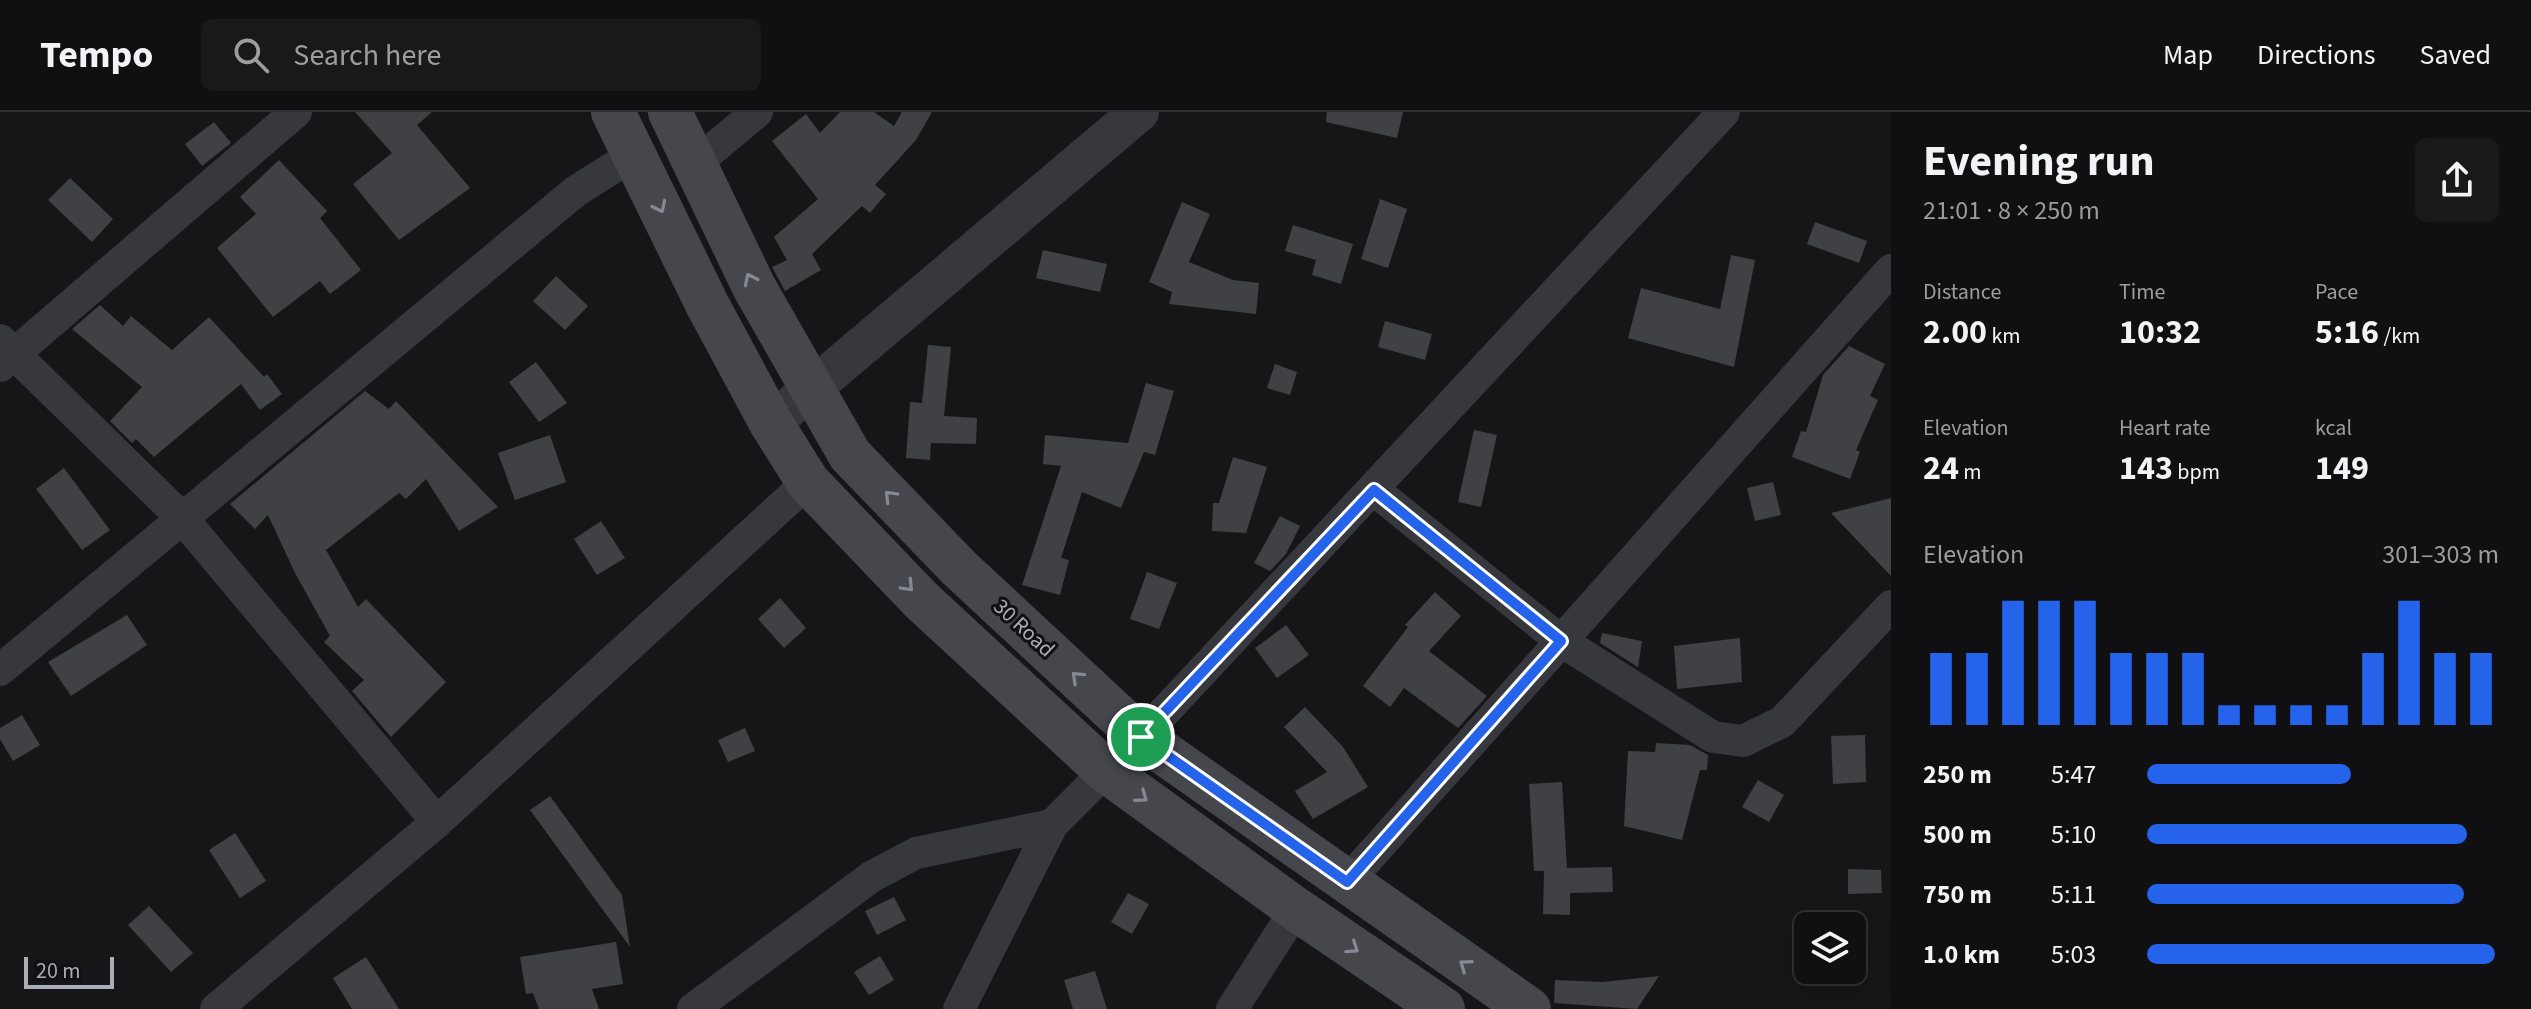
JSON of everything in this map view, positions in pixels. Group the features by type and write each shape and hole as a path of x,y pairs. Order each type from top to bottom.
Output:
{"main road":[{"path":"613,112 708,306 771,423 808,482 921,600 1106,771 1296,909 1443,1009"},
{"name":"30 Road","path":"670,112 754,287 850,455 959,568 1141,737 1529,1009"}],"street":[{"path":"296,112 5,353 182,518 437,822"},
{"path":"696,163 757,112"},
{"path":"771,423 1139,112"},
{"path":"1141,737 1724,112"},
{"path":"0,670 576,191 635,154"},
{"path":"1347,882 1891,270"},
{"path":"216,1009 437,822 808,482"},
{"path":"1374,490 1561,641 1713,737 1743,741 1782,722 1880,635 1891,606"},
{"path":"959,1009 1052,825 1106,771"},
{"path":"693,1009 871,877 916,853 1052,825"},
{"path":"1232,1009 1296,909"}],"building":[{"path":"355,112 432,112 417,125 470,188 399,240 353,184 392,153"},
{"path":"840,112 874,112 894,126 902,112 932,112 916,140 875,185 886,194 870,213 862,206 812,254 821,270 785,291 772,267 787,260 774,237 818,199 772,141 806,114 820,133"},
{"path":"1327,112 1403,112 1397,138 1326,122"},
{"path":"214,122 231,143 202,166 185,144"},
{"path":"279,160 327,211 320,218 361,270 330,294 320,281 273,317 217,248 256,214 240,197"},
{"path":"70,178 113,219 92,242 48,200"},
{"path":"1380,199 1407,209 1388,268 1361,259"},
{"path":"1182,202 1210,214 1189,262 1233,280 1259,283 1256,314 1169,304 1172,292 1149,282"},
{"path":"1815,222 1867,241 1859,263 1807,244"},
{"path":"1293,225 1353,244 1341,284 1312,275 1316,260 1285,251"},
{"path":"1043,250 1107,264 1100,292 1036,278"},
{"path":"1731,255 1755,260 1734,367 1628,338 1641,288 1720,309"},
{"path":"556,276 588,306 565,330 533,301"},
{"path":"100,305 123,326 131,316 172,350 209,317 264,377 267,374 282,394 260,410 241,384 154,457 136,439 132,443 110,421 142,387 72,329"},
{"path":"1385,321 1432,334 1425,360 1378,347"},
{"path":"928,345 951,347 944,416 977,418 976,444 931,443 930,460 906,458 910,402 922,403"},
{"path":"1849,346 1885,364 1870,396 1878,400 1856,450 1860,452 1850,479 1792,457 1801,431 1806,432 1823,375"},
{"path":"536,362 567,403 539,422 509,382"},
{"path":"1275,364 1297,372 1290,395 1267,388"},
{"path":"1146,383 1174,391 1155,455 1144,452 1121,508 1082,492 1061,558 1069,560 1060,595 1022,585 1061,466 1043,464 1045,435 1128,443"},
{"path":"365,391 389,409 396,401 498,507 459,531 426,479 406,499 399,493 326,550 358,607 366,599 446,682 391,737 352,691 364,680 324,642 330,636 295,573 268,515 255,529 230,504"},
{"path":"1474,430 1497,435 1481,507 1458,502"},
{"path":"550,435 566,482 515,500 498,453"},
{"path":"1233,457 1267,467 1246,533 1212,531 1213,503 1219,503"},
{"path":"64,468 110,530 82,550 36,489"},
{"path":"1773,482 1781,515 1755,521 1747,488"},
{"path":"1891,498 1891,576 1831,513"},
{"path":"1280,516 1300,526 1286,554 1270,571 1254,563"},
{"path":"601,521 625,558 597,575 574,539"},
{"path":"1147,572 1177,583 1159,629 1130,619"},
{"path":"1435,592 1461,616 1429,651 1487,696 1458,728 1404,688 1390,707 1363,686 1408,627 1405,625"},
{"path":"780,598 806,628 784,648 758,619"},
{"path":"127,615 147,645 71,696 48,662"},
{"path":"1286,625 1309,655 1277,678 1255,648"},
{"path":"1602,633 1642,641 1638,667 1600,643"},
{"path":"1740,638 1742,682 1677,689 1674,646"},
{"path":"1305,707 1343,747 1368,787 1313,819 1295,791 1327,772 1284,727"},
{"path":"22,715 40,745 13,761 0,739 0,728"},
{"path":"745,728 755,751 728,762 718,740"},
{"path":"1865,735 1866,782 1833,784 1831,736"},
{"path":"1656,743 1690,745 1708,755 1707,770 1700,770 1682,840 1624,826 1628,751 1655,752"},
{"path":"1758,780 1784,795 1769,822 1742,807"},
{"path":"1562,782 1567,868 1612,867 1613,892 1570,893 1570,915 1543,914 1544,871 1534,871 1529,784"},
{"path":"550,796 622,895 630,947 530,810"},
{"path":"235,833 266,881 240,898 209,850"},
{"path":"1848,869 1881,870 1882,893 1848,894"},
{"path":"1128,893 1149,904 1132,934 1111,922"},
{"path":"894,897 906,920 877,935 865,911"},
{"path":"149,906 193,953 171,972 128,925"},
{"path":"616,942 623,984 592,989 599,1009 539,1009 533,993 526,994 520,957"},
{"path":"880,956 894,980 869,995 854,972"},
{"path":"366,957 399,1009 352,1009 333,978"},
{"path":"1095,971 1107,1009 1073,1009 1064,980"},
{"path":"1659,976 1637,1009 1554,1003 1555,980 1603,982"}],"route":[{"path":"1374,490 1561,641 1347,882 1141,737 1374,490"}]}
